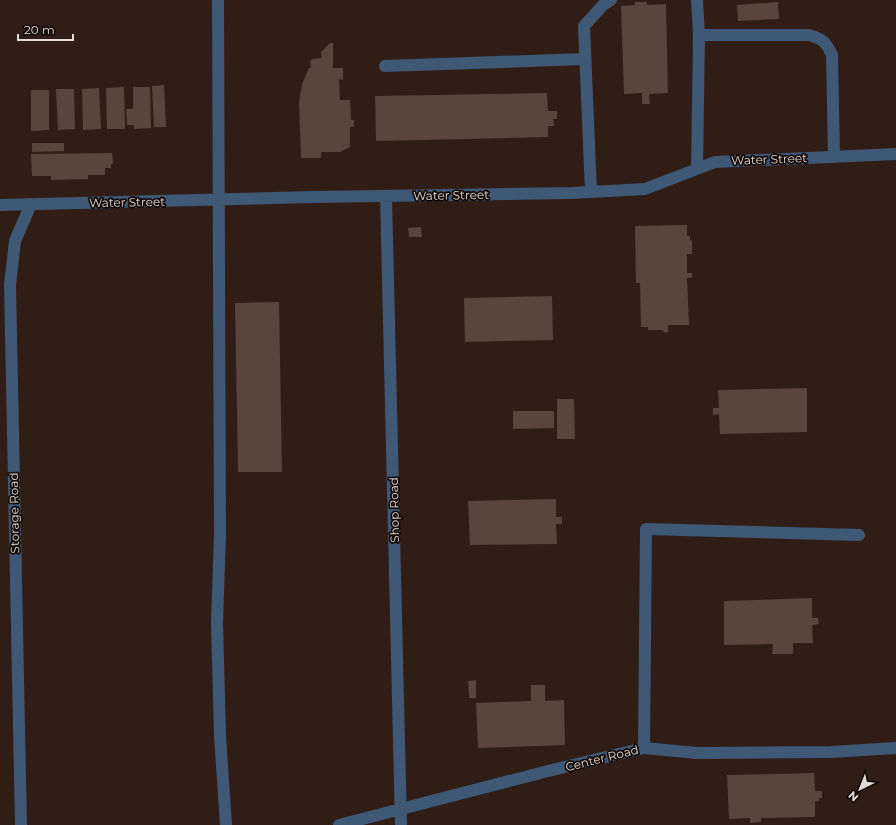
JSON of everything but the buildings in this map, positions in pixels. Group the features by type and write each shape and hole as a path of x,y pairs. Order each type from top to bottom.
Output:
{"street":[{"path":"218,0 220,535 217,622 220,736 226,825"},
{"path":"590,192 584,26 603,5 611,0"},
{"path":"697,0 699,35 697,169"},
{"path":"699,35 809,35 820,38 827,45 832,55 834,157"},
{"path":"385,66 585,60"},
{"name":"Water Street","path":"0,205 590,192 645,189 715,162 896,154"},
{"name":"Shop Road","path":"386,196 402,825"},
{"name":"Storage Road","path":"21,825 10,285 15,241 31,204"},
{"path":"644,748 646,529 859,535"},
{"name":"Center Road","path":"338,825 644,748 705,753 831,752 896,748"}]}
